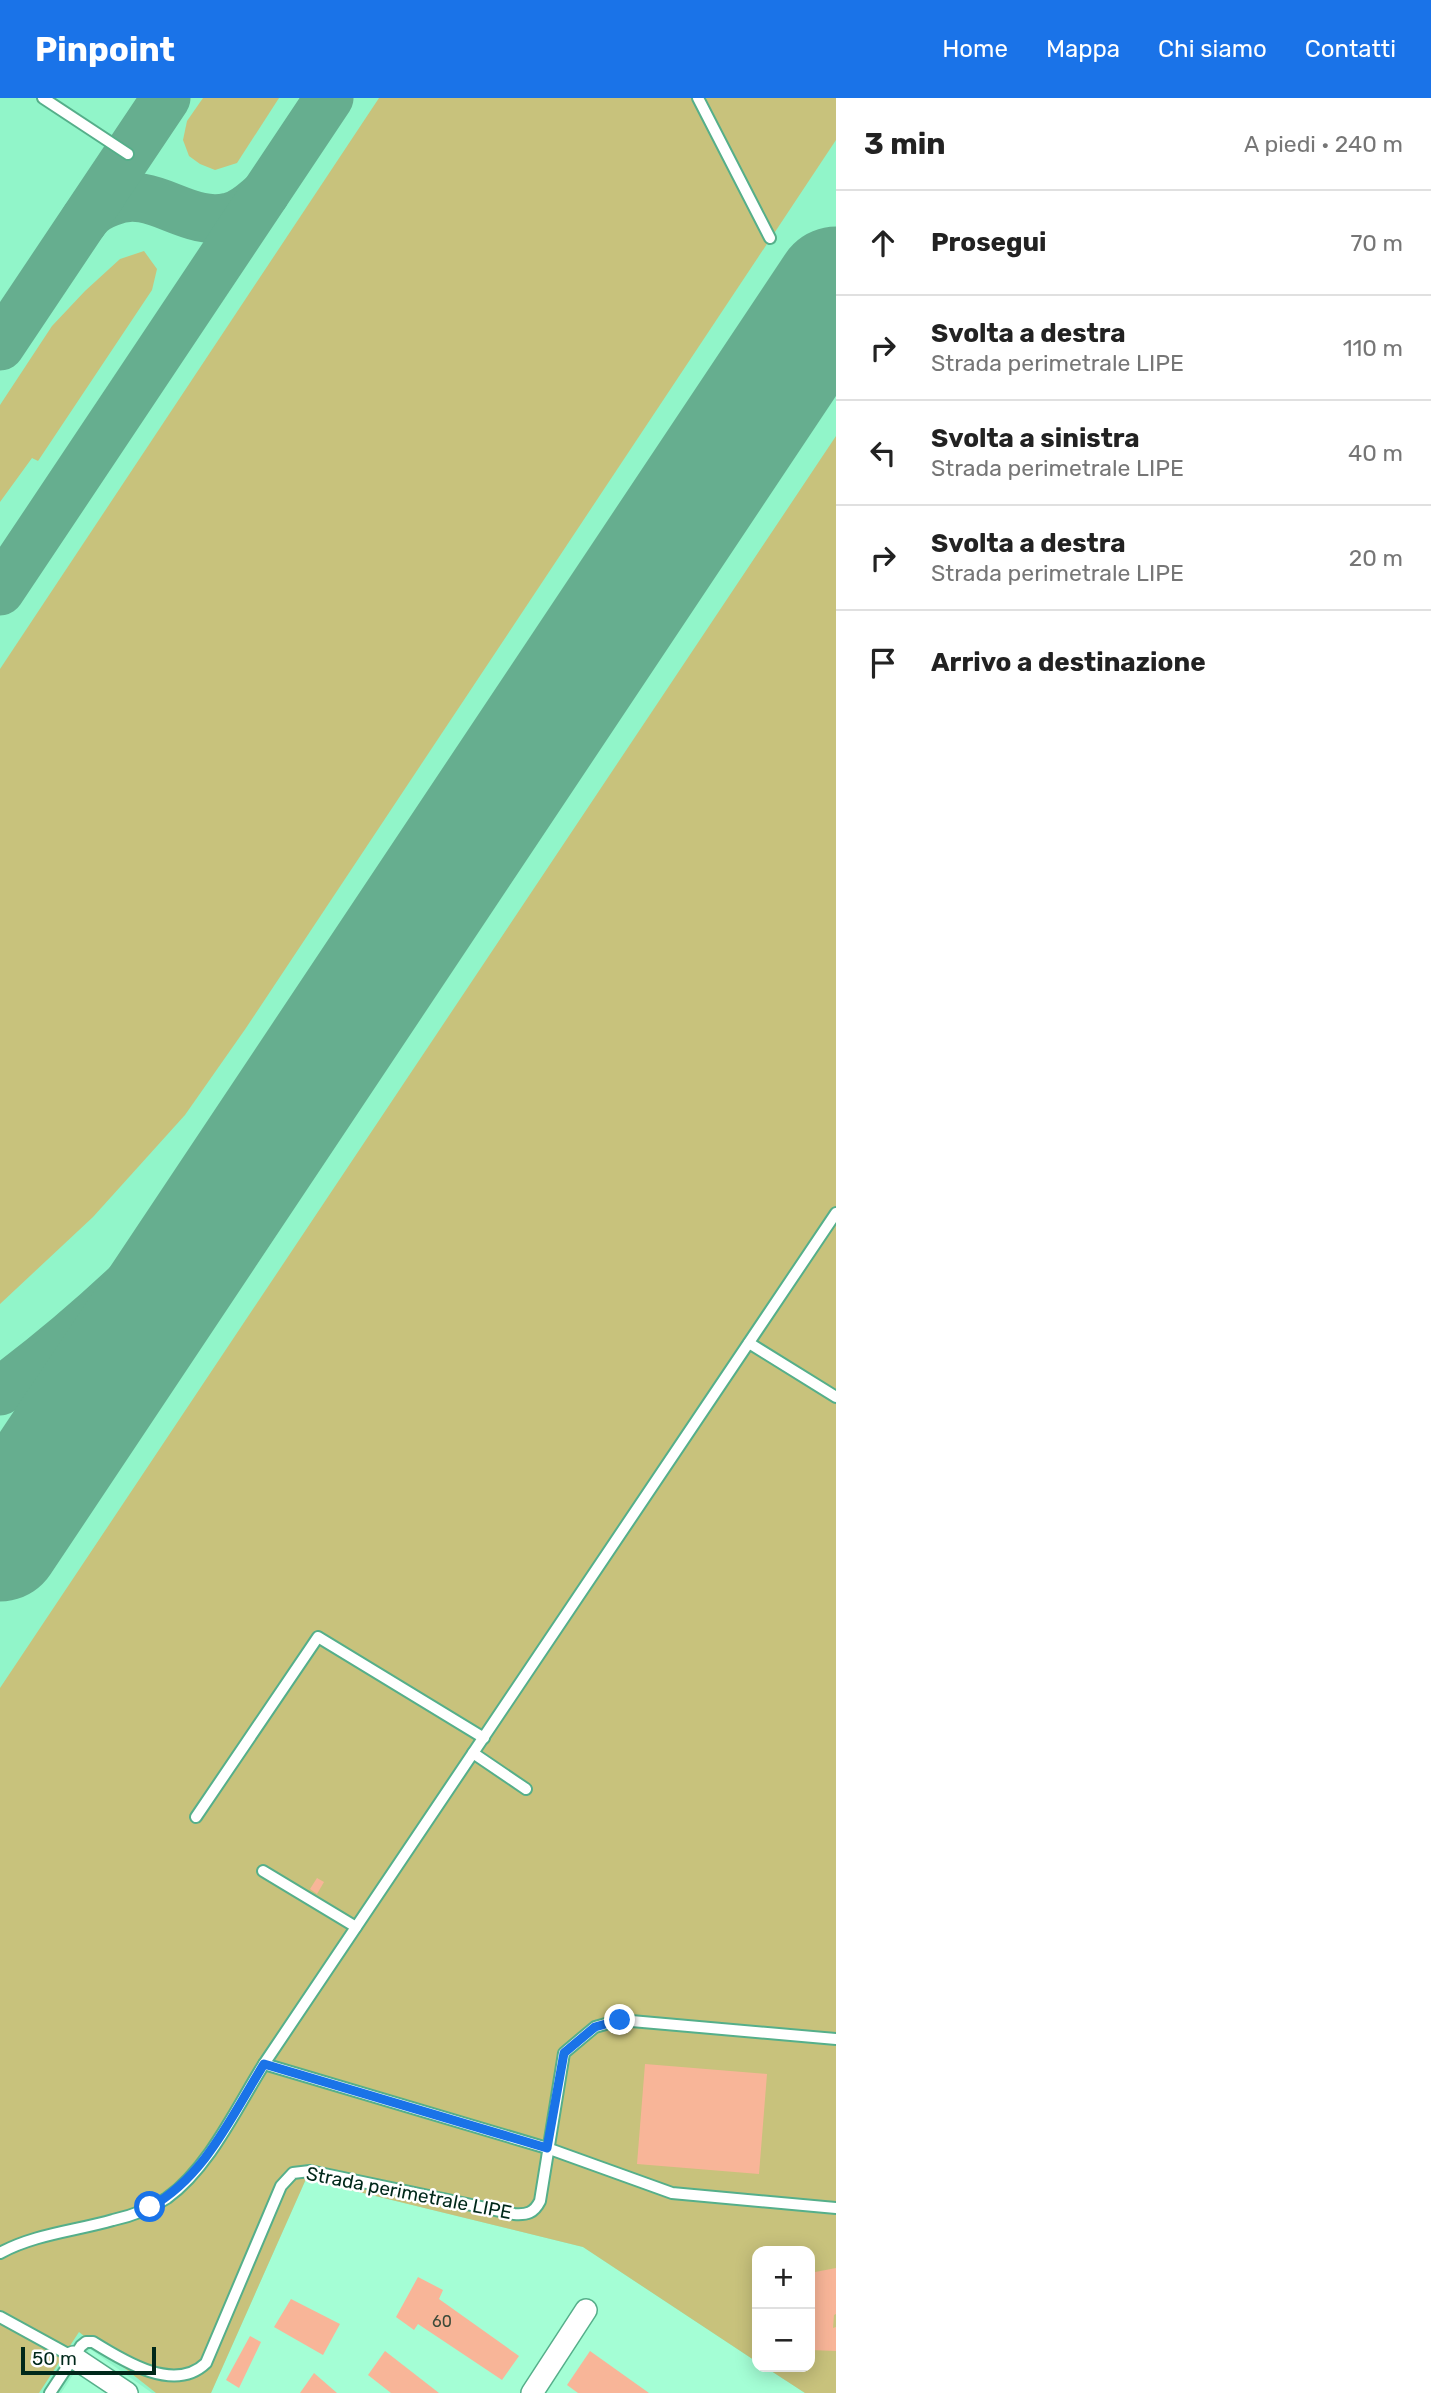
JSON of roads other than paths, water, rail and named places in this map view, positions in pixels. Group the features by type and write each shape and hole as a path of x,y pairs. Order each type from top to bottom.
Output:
{"street":[{"path":"532,2393 586,2310"},
{"path":"73,2357 127,2393"}],"lane":[{"path":"43,98 128,154"},
{"path":"698,98 770,238"},
{"path":"0,2253 41,2237 114,2220 150,2207 166,2198 192,2176 264,2064 836,1213"},
{"path":"749,1343 836,1396"},
{"path":"196,1816 318,1637 484,1738"},
{"path":"473,1753 526,1789"},
{"path":"262,1871 356,1927"},
{"name":"Strada perimetrale LIPE","path":"73,2357 86,2342 93,2342 158,2381 179,2381 199,2373 281,2186 293,2173 310,2171 525,2215 532,2212 540,2201 564,2053 595,2027 620,2020 836,2039"},
{"path":"264,2064 547,2148 672,2193 836,2208"},
{"path":"0,2317 73,2357 50,2393"}]}
